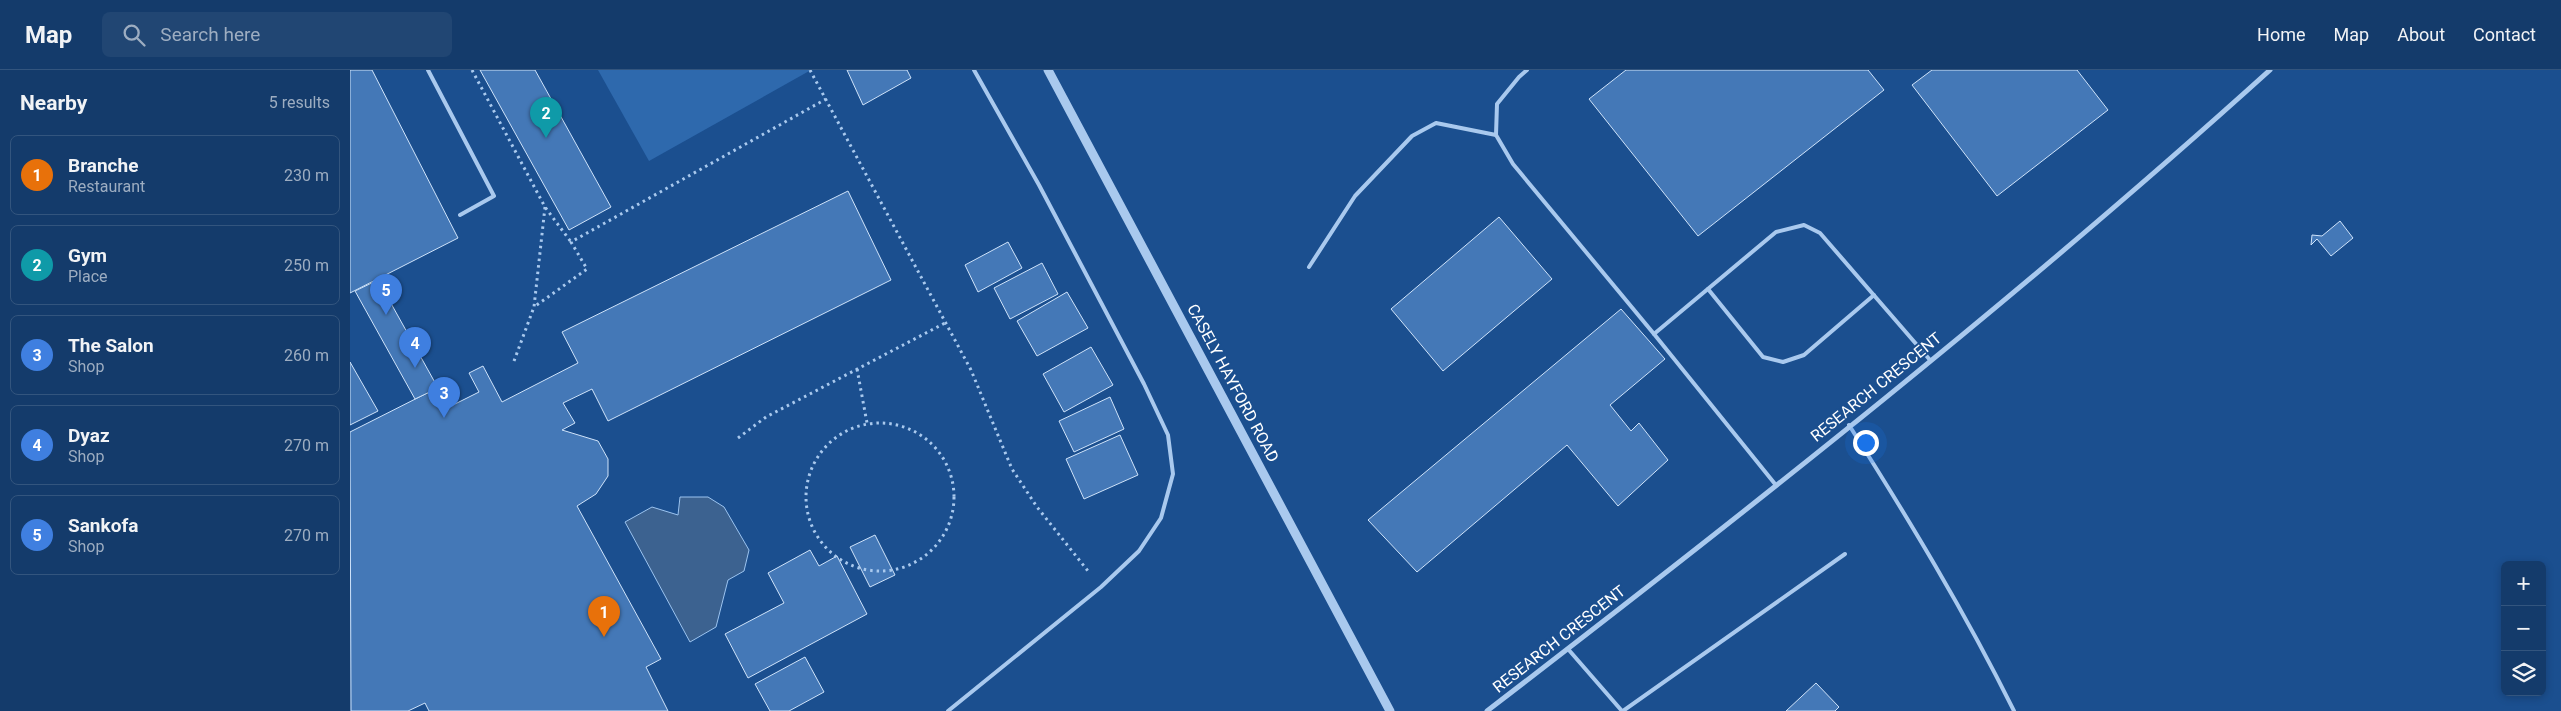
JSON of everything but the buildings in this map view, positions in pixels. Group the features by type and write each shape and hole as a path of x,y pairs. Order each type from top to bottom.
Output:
{"street":[{"name":"CASELY HAYFORD ROAD","path":"1048,70 1390,711"},
{"name":"RESEARCH CRESCENT","path":"1487,711 1930,360 2137,188 2270,70"}],"lane":[{"path":"428,70 494,196 460,215"},
{"path":"948,711 1101,587 1139,551 1161,518 1173,474 1168,435 1144,384 1043,194 974,70"},
{"path":"1527,70 1497,104 1496,135 1513,164 1775,484"},
{"path":"1309,267 1355,196 1412,136 1436,124 1496,135"},
{"path":"1654,334 1776,232 1804,225 1820,233 1930,360"},
{"path":"1708,289 1763,357 1783,362 1804,356 1874,295"},
{"path":"1849,425 1930,554 1974,631 2014,711"},
{"path":"1568,648 1622,711 1845,554"}],"path":[{"path":"472,70 545,207 571,242 587,269 534,307"},
{"path":"810,70 971,370 1012,469 1037,507 1101,587"},
{"path":"571,242 826,98"},
{"path":"514,361 534,307 545,207"},
{"path":"738,438 766,417 945,323"},
{"path":"857,369 867,424"},
{"path":"892,423 916,431 935,446 949,467 955,491 953,516 942,538 925,556 902,568 879,572 855,567 834,555 823,543 818,537 808,515 806,491 812,468 825,447 844,432 867,424 892,423"}],"shaded area":[{"path":"598,70 811,70 649,161"},
{"path":"680,497 708,497 724,507 749,550 744,571 728,580 716,627 690,642 625,522 652,507 678,515"}],"place":[{"name":"Gym","path":"546,138"},
{"name":"Sankofa","path":"386,315"},
{"name":"Dyaz","path":"415,368"},
{"name":"The Salon","path":"444,418"},
{"name":"Branche","path":"604,637"}]}
